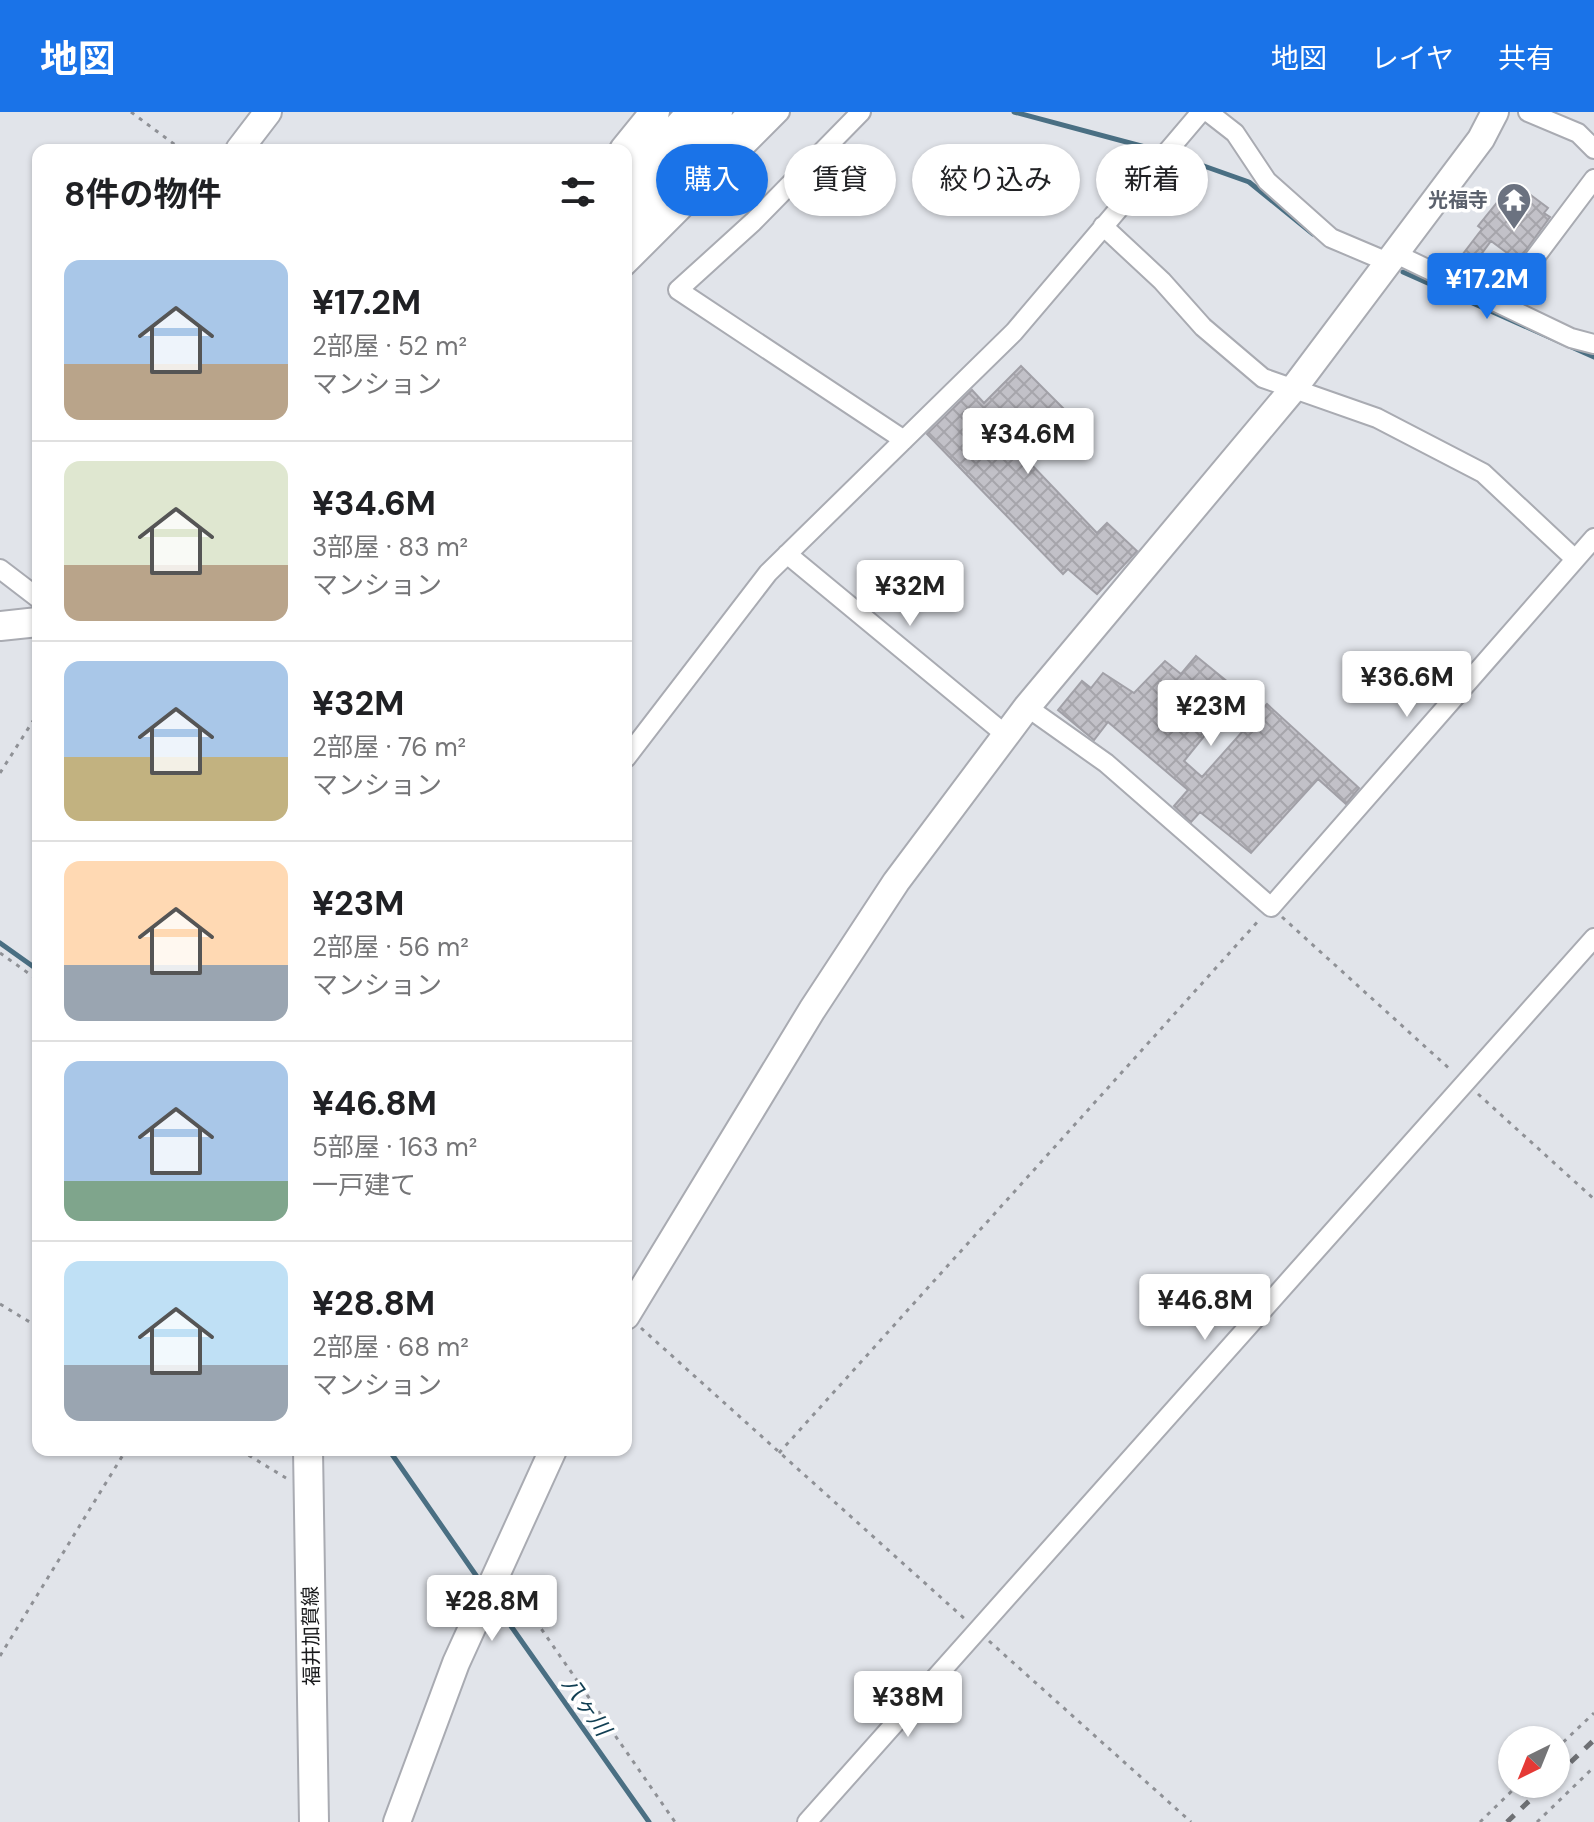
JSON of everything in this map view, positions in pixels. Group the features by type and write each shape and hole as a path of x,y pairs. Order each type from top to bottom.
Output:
{"main road":[{"path":"629,144 655,112"},
{"path":"632,177 692,112"},
{"path":"632,210 718,112"},
{"path":"632,240 754,112"},
{"path":"0,626 32,623"},
{"name":"福井加賀線","path":"308,1456 314,1822"}],"street":[{"path":"244,144 268,112"},
{"path":"632,260 780,112"},
{"path":"861,112 753,222 678,290 904,440"},
{"path":"632,750 768,573 1014,332 1201,112"},
{"path":"1208,112 1235,133 1267,181 1331,238 1393,259 1571,338 1594,344"},
{"path":"632,1303 849,951 1027,707 1294,388 1481,139 1495,112"},
{"path":"1528,112 1578,133 1594,149"},
{"path":"1500,304 1594,179"},
{"path":"1103,226 1162,281 1203,327 1263,378 1377,418 1483,473 1575,559"},
{"path":"1027,707 1106,763 1271,907 1594,538"},
{"path":"787,554 1006,735"},
{"path":"0,569 32,593"},
{"path":"807,1822 1594,938"},
{"path":"397,1822 456,1663 550,1456"}],"path":[{"path":"131,112 174,144"},
{"path":"0,773 32,722"},
{"path":"779,1453 1271,907 1594,1199"},
{"path":"0,953 32,976"},
{"path":"0,1304 32,1323"},
{"path":"632,1316 779,1453 1191,1822"},
{"path":"0,1656 122,1456"},
{"path":"250,1456 309,1493"},
{"path":"495,1573 509,1582 675,1822"},
{"path":"1570,1736 1594,1713"},
{"path":"1537,1822 1594,1767"},
{"path":"1480,1822 1505,1798"}],"building":[{"path":"1528,193 1548,208 1544,213 1550,217 1518,261 1491,241 1468,272 1456,263 1482,229 1478,226 1503,195 1510,200 1514,194 1523,200"},
{"path":"1021,366 1072,417 1028,461 1097,533 1107,523 1137,551 1097,594 1068,569 1063,574 927,434 972,390 984,403"},
{"path":"1196,656 1240,692 1184,761 1202,777 1267,704 1359,788 1346,804 1318,779 1251,853 1200,812 1191,822 1174,806 1188,790 1108,722 1094,740 1058,710 1082,681 1091,688 1103,673 1134,693 1165,661 1181,674"}],"waterway":[{"path":"1014,112 1134,144"},
{"path":"1208,167 1249,182 1313,234"},
{"path":"1403,272 1594,357"},
{"name":"八ヶ川","path":"0,943 32,966"},
{"name":"八ヶ川","path":"393,1456 482,1584"},
{"name":"八ヶ川","path":"494,1602 649,1822"}],"railway":[{"path":"1570,1763 1594,1740"},
{"path":"1507,1822 1532,1798"}],"place":[{"name":"光福寺","path":"1514,231"}]}
